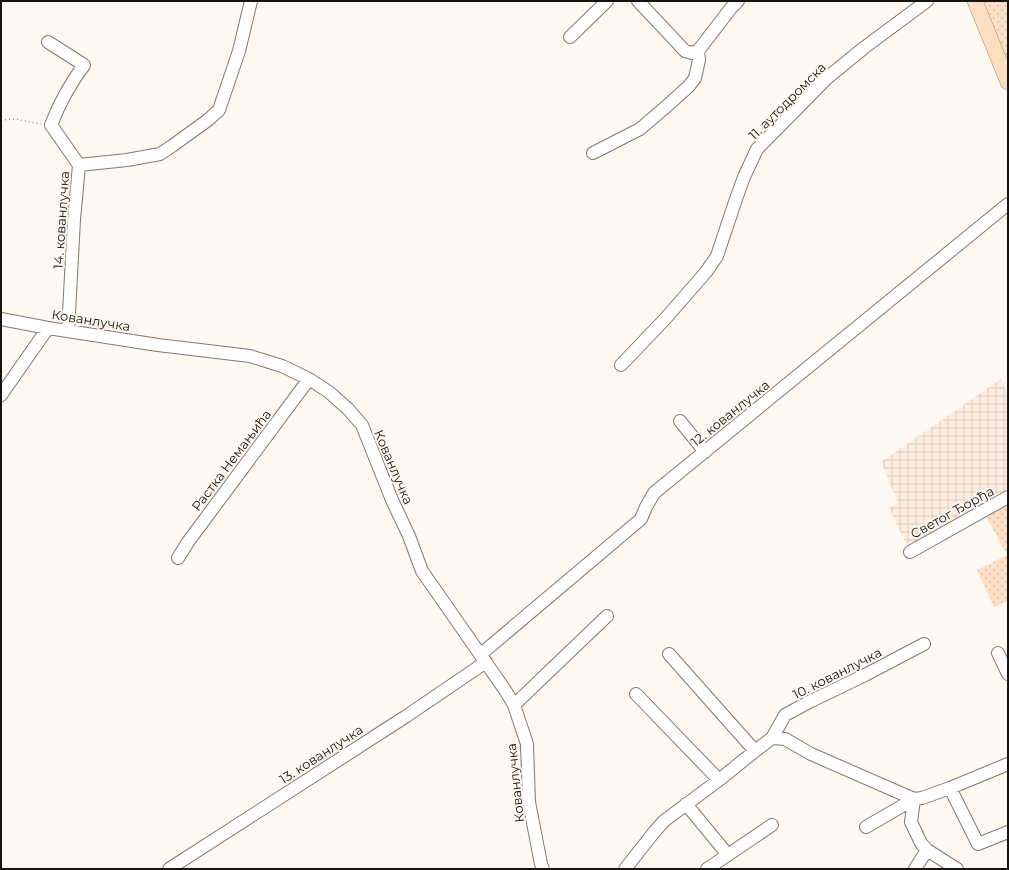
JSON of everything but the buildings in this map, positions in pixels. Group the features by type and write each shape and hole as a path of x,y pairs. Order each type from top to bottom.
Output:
{"main road":[{"path":"975,1 1008,82"}],"street":[{"name":"14. кованлучка","path":"68,331 74,220 79,165 127,160 160,154 208,120 219,110 239,51 251,1"},
{"path":"570,38 607,1"},
{"path":"638,1 685,51 692,53 698,51 738,1"},
{"name":"11. аутодромска","path":"621,365 665,319 706,272 717,256 744,177 757,149 827,78 926,1"},
{"path":"48,42 84,65 74,79 56,111 51,125 79,165"},
{"path":"593,153 640,129 689,86 695,78 699,60 698,51"},
{"name":"12. кованлучка","path":"484,658 641,519 646,506 654,493 1008,204"},
{"name":"Кованлучка","path":"1,319 48,328 158,345 250,356 282,366 309,379 329,392 348,409 362,425 392,500 409,536 422,571 506,690 514,705 527,744 529,802 541,864 544,869"},
{"path":"1,395 48,328"},
{"name":"Растка Немањића","path":"178,558 188,542 309,379"},
{"path":"680,421 705,452"},
{"name":"Светог Ђорђа","path":"910,552 1008,497"},
{"path":"514,705 607,616"},
{"name":"10. кованлучка","path":"625,869 664,821 772,738 785,715 924,644"},
{"path":"998,653 1008,674"},
{"path":"669,654 755,751"},
{"name":"13. кованлучка","path":"169,869 405,717 484,658"},
{"path":"636,694 719,780"},
{"path":"772,738 785,739 811,754 914,799"},
{"path":"866,827 914,799 922,798 950,788 1008,764"},
{"path":"950,788 978,844 1008,832"},
{"path":"914,799 911,822 921,844 927,850 957,869"},
{"path":"686,804 728,855"},
{"path":"707,869 772,825"},
{"path":"915,869 927,850"}],"path":[{"path":"1,120 15,119 51,125"}],"shaded area":[{"path":"975,1 1008,1 1008,82"},
{"path":"1001,379 1008,395 1008,497 910,552 889,508 898,503 881,462"},
{"path":"1008,497 1008,601 994,607 977,570 1007,555 983,511"}]}
